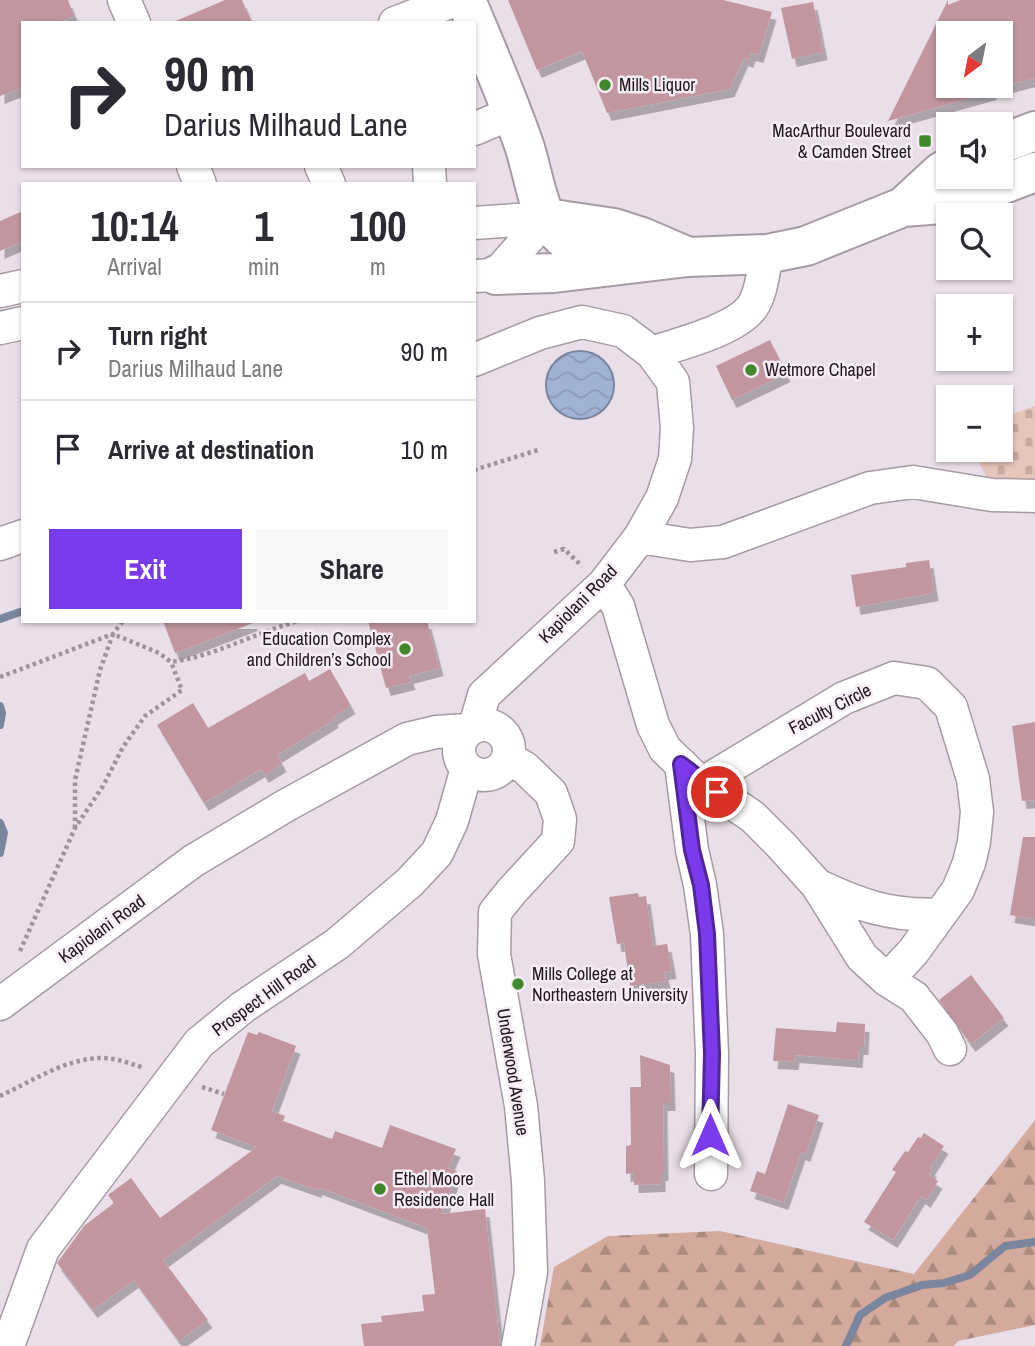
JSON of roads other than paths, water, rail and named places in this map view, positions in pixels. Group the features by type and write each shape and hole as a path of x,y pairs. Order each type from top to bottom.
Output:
{"main road":[{"path":"466,0 475,21"},
{"path":"476,25 512,113 547,218 560,236 578,250 613,265"},
{"path":"1013,139 1035,131"},
{"path":"485,276 554,273 688,257 767,254 806,246 903,207 954,203 1035,172"},
{"path":"903,207 936,177"},
{"path":"547,218 614,228 688,257"}],"street":[{"path":"124,0 133,21"},
{"path":"408,21 455,0"},
{"path":"476,128 512,113"},
{"path":"476,223 547,218"},
{"path":"485,276 547,218"},
{"path":"652,353 739,320 752,308 759,292 767,254"},
{"path":"0,291 21,286"},
{"name":"Kapiolani Road","path":"0,1004 193,861 273,813 407,739 471,728 484,695 640,537 662,498 675,458 677,428 673,382 652,353 623,331 582,322 540,332 476,359"},
{"path":"0,328 21,323"},
{"path":"640,537 690,545 723,542 870,488 912,482 992,495 1035,496"},
{"path":"0,544 21,537"},
{"path":"597,579 618,606 653,724 665,749 692,773 753,817 817,885 862,957 887,980 914,997 942,1033 950,1049"},
{"name":"Faculty Circle","path":"692,773 794,726 867,688 894,678 927,684 951,708 973,779 977,813 969,863 958,890 913,952 887,980"},
{"path":"491,725 505,734 510,750 508,758 505,766 491,775 482,775 467,768 460,756 460,742 471,728 491,725"},
{"name":"Underwood Avenue","path":"508,758 525,768 551,793 560,819 558,841 495,912 494,954 521,1106 528,1181 531,1272 517,1346"},
{"name":"Prospect Hill Road","path":"8,1346 43,1249 200,1043 243,1007 337,944 410,882 437,853 452,821 467,768"},
{"path":"692,773 692,850 701,885 707,934 712,1054 711,1174"},
{"path":"817,885 849,900 881,910 912,916 940,914"}],"water":[{"path":"587,351 608,366 614,378 612,398 604,409 587,419 573,419 556,409 548,398 546,378 556,361 567,353"}],"waterway":[{"path":"0,619 21,612"},
{"path":"0,706 0,725"},
{"path":"0,823 4,833 0,853"},
{"path":"846,1346 860,1315 885,1298 922,1285 944,1283 970,1275 1005,1246 1035,1242"}],"place":[{"name":"Mills Liquor","path":"605,85"},
{"name":"MacArthur Boulevard & Camden Street","path":"925,141"},
{"name":"Wetmore Chapel","path":"751,370"},
{"name":"Education Complex and Children’s School","path":"405,649"},
{"name":"Mills College at Northeastern University","path":"518,984"},
{"name":"Ethel Moore Residence Hall","path":"380,1189"}]}
